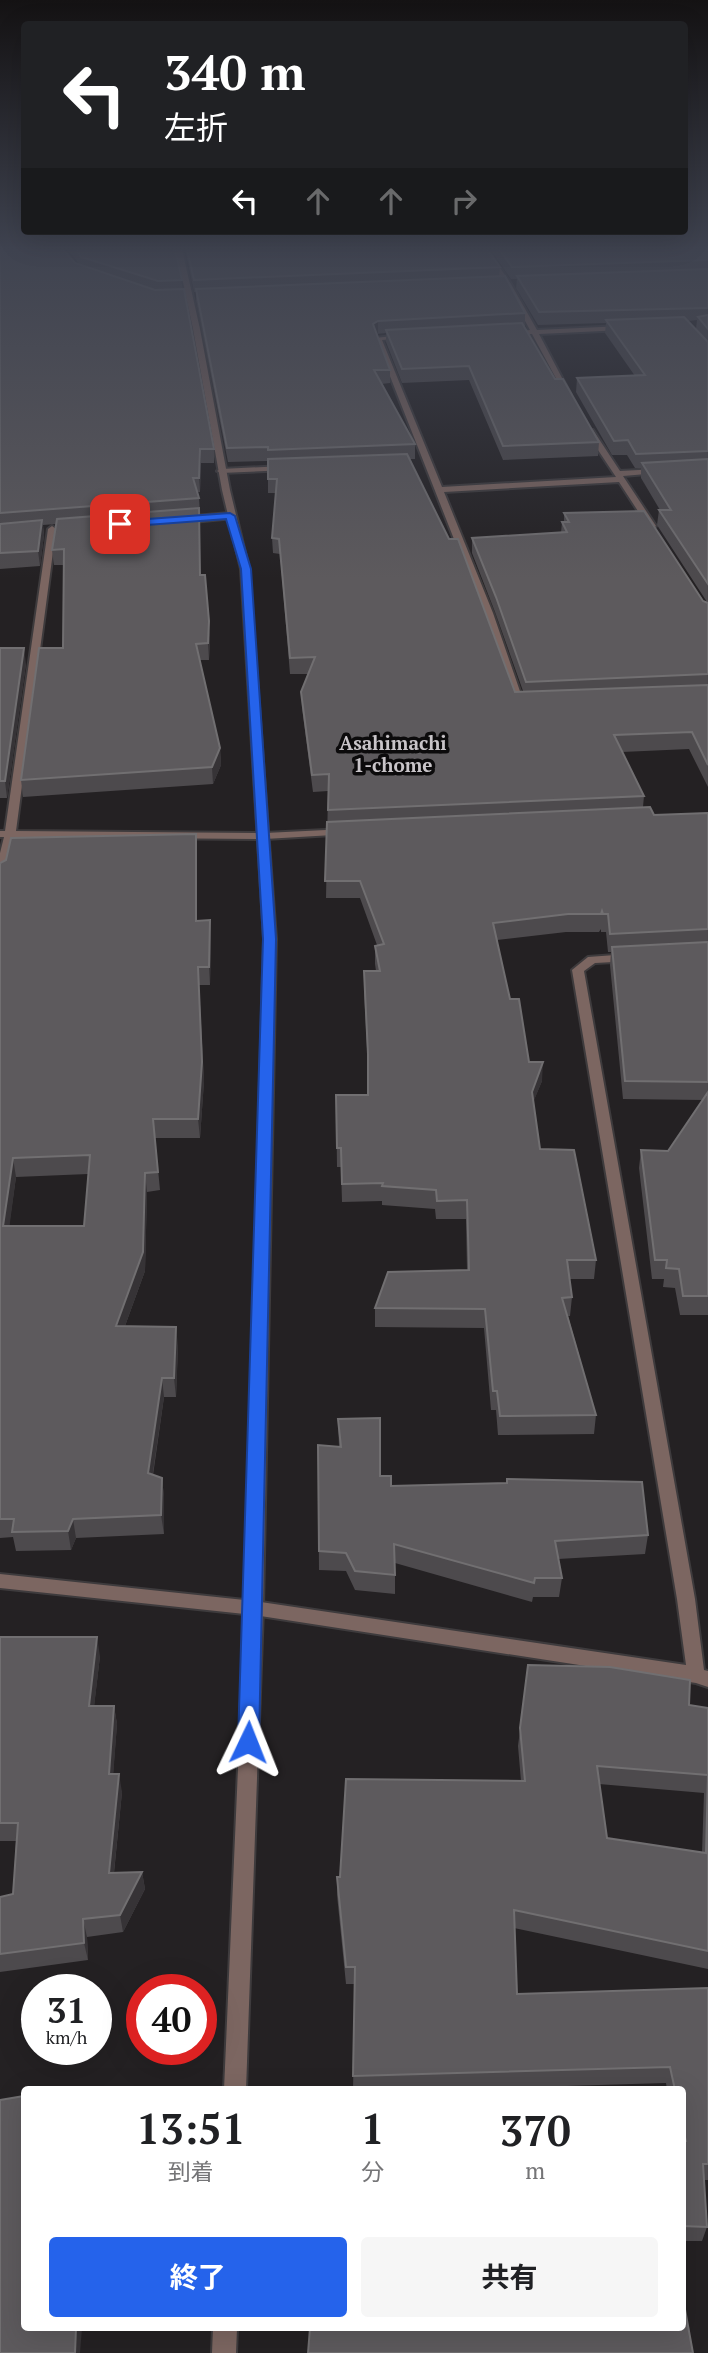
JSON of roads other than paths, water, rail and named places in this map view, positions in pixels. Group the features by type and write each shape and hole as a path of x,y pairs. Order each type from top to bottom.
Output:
{"street":[{"path":"202,359 230,516 246,569 270,939 254,1608 235,2086"},
{"path":"386,359 488,613 519,704 533,703"},
{"path":"548,359 571,399"},
{"path":"584,421 658,536"},
{"path":"413,464 426,463"},
{"path":"221,471 290,468"},
{"path":"437,490 670,471"},
{"path":"175,520 230,516"},
{"path":"39,530 65,528"},
{"path":"0,877 52,529"},
{"path":"5,834 265,836 362,832"},
{"path":"0,1581 254,1608 702,1677 686,1599 579,970 593,960 644,957"},
{"path":"224,2353 225,2331"}],"district":[{"name":"Asahimachi 1-chome","path":"393,754"}]}
